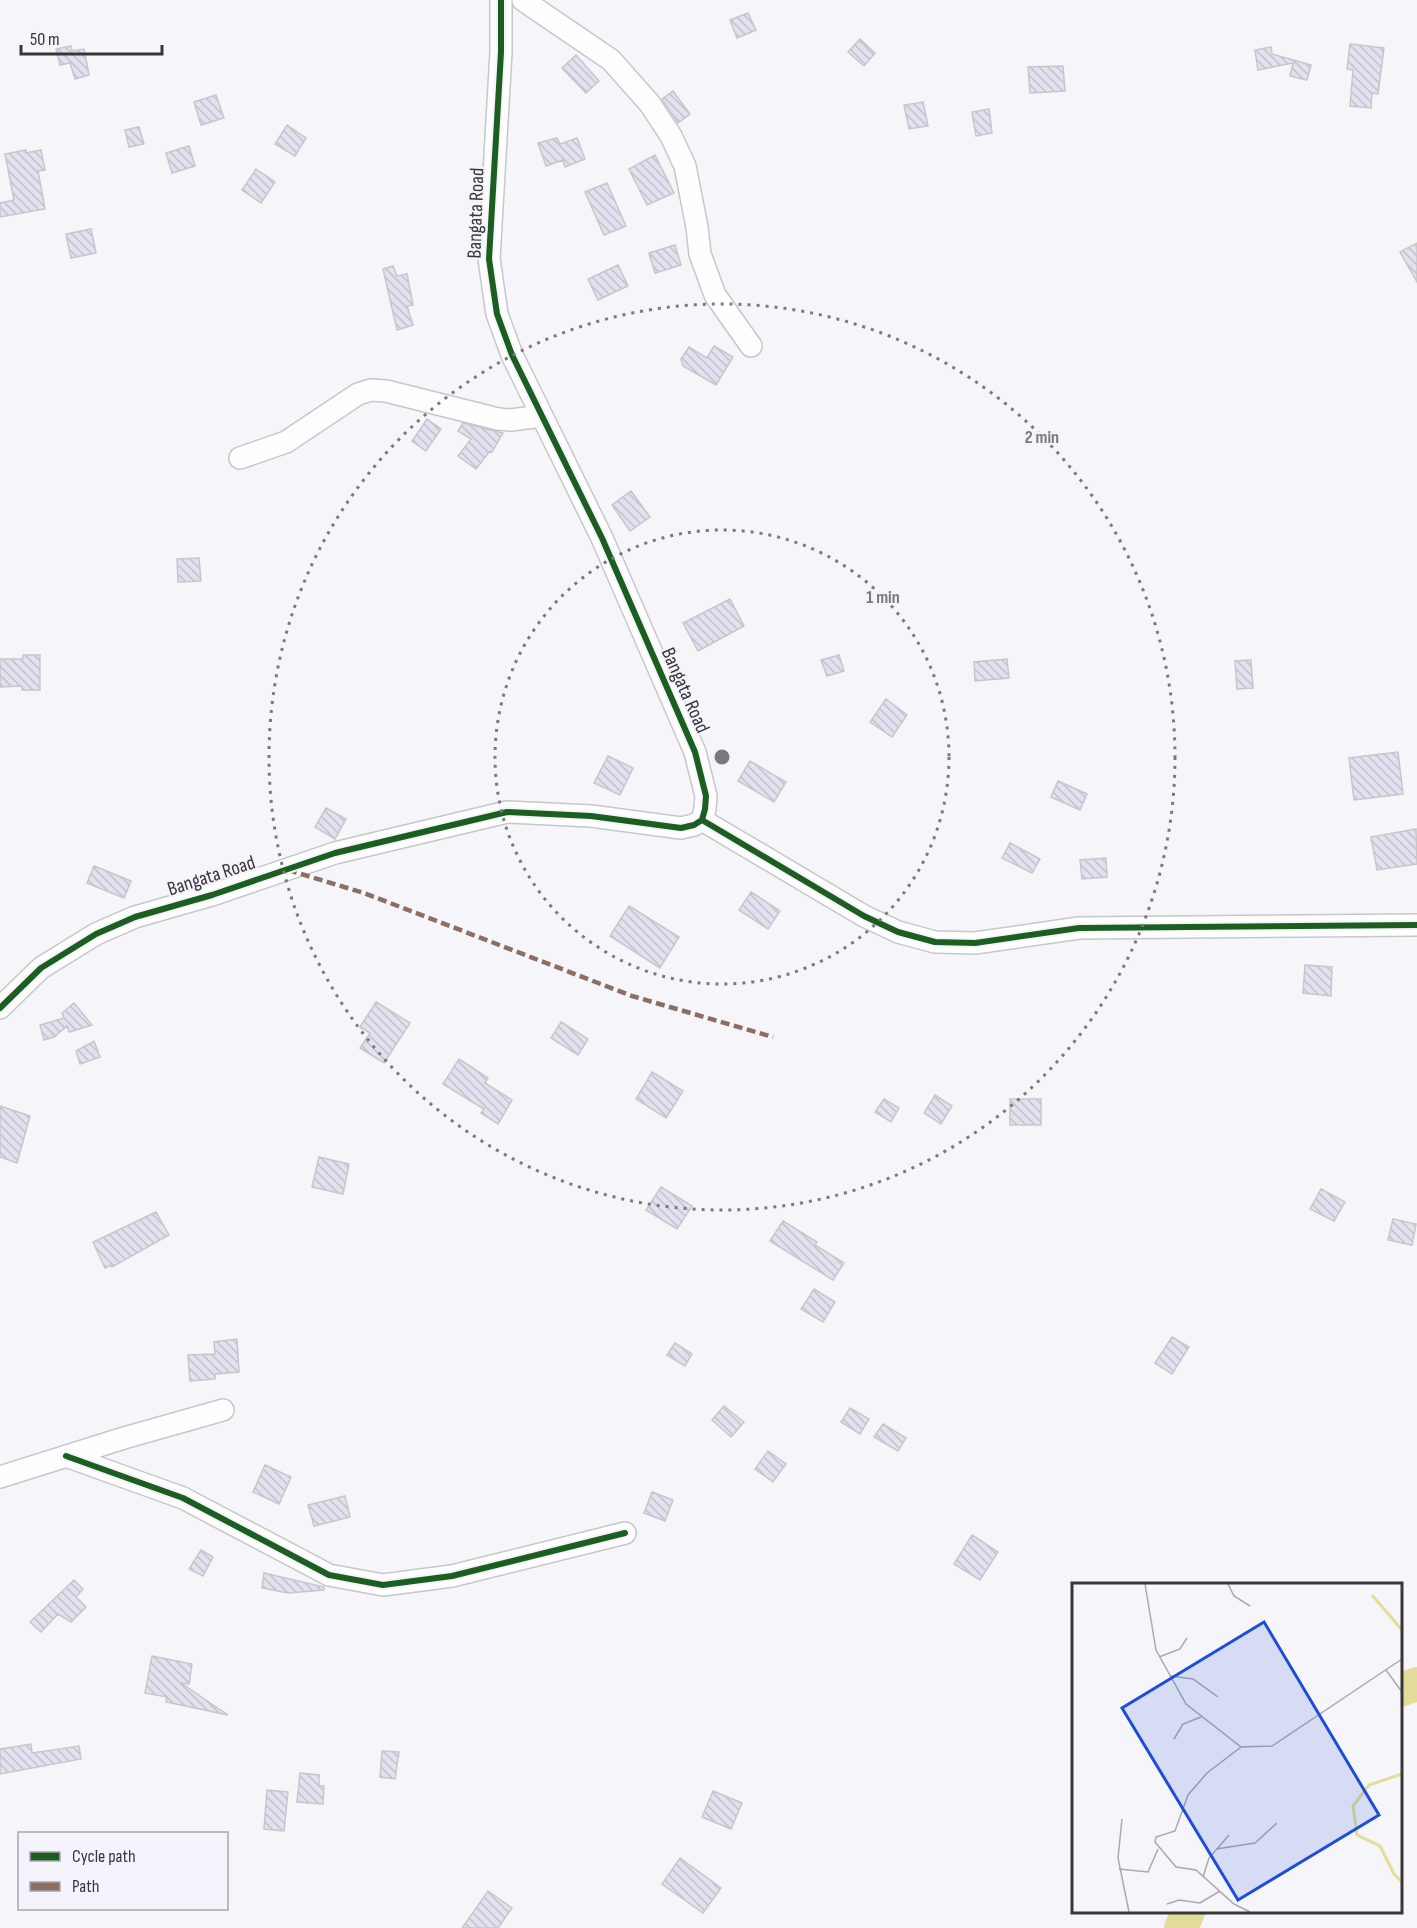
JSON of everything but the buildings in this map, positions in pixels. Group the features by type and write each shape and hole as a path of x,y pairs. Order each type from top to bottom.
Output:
{"street":[{"name":"Bangata Road","path":"0,1008 41,968 96,934 135,917 212,895 335,853 507,812 591,816 681,828 694,825 702,820 706,796 695,752 602,538 512,355 497,314 489,260 501,52 501,0"},
{"path":"523,0 611,60 650,104 671,136 685,166 700,254 715,295 751,346"},
{"path":"240,458 286,442 343,402 370,390 386,391 498,419 518,420 541,416"},
{"path":"702,820 864,916 898,932 935,942 975,943 1080,928 1417,925"},
{"path":"0,1477 223,1410"},
{"path":"66,1456 183,1498 329,1575 383,1585 452,1576 625,1533"}],"waterway":[{"path":"1402,1689 1417,1684"},
{"path":"1181,1928 1188,1913"}],"marked path":[{"path":"288,870 364,893 632,996 773,1037"}],"cycle path":[{"path":"0,1008 41,968 96,934 135,917 212,895 335,853 507,812 591,816 681,828 694,825 702,820 706,796 695,752 602,538 512,355 497,314 489,259 501,52 501,0"},
{"path":"702,820 864,916 898,932 935,942 975,943 1079,928 1417,925"},
{"path":"66,1456 183,1498 329,1575 383,1585 452,1576 625,1533"}]}
